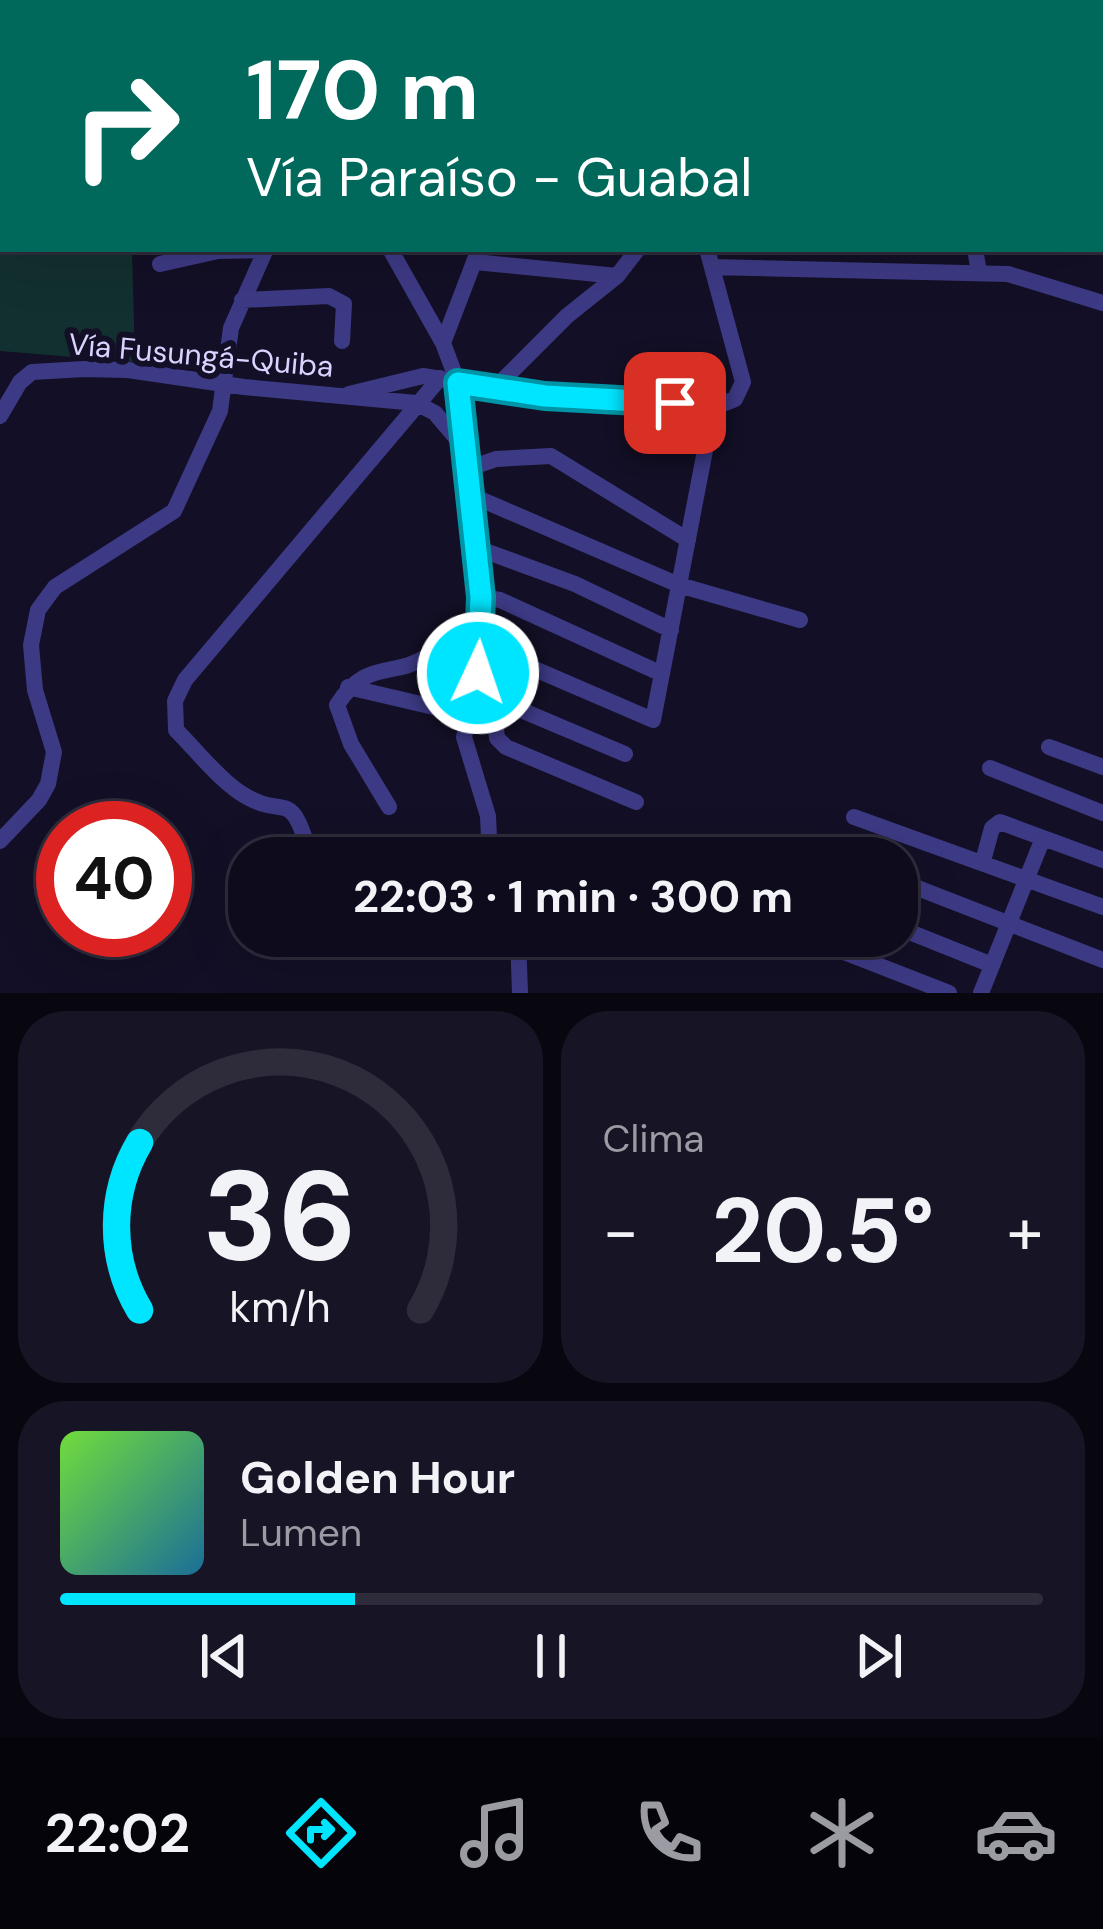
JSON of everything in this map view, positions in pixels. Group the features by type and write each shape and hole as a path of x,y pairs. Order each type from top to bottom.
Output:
{"street":[{"path":"160,265 214,252"},
{"path":"0,841 39,800 48,784 54,752 34,690 31,645 38,610 55,587 174,511 220,411 231,328 264,252"},
{"path":"392,252 443,343 469,460 481,597 474,690 464,737 488,816 489,837"},
{"path":"495,388 567,316 617,276 636,252"},
{"path":"976,252 979,272"},
{"path":"443,343 477,255 617,276"},
{"path":"349,394 424,376 545,396 714,404 735,399 743,382 710,258 979,272 1034,279 1103,303"},
{"path":"242,300 329,296 344,304 342,340"},
{"name":"Vía Fusungá-Quiba","path":"0,416 20,382 32,372 128,370 349,394"},
{"path":"304,837 293,811 241,794 176,730 175,700 184,680 416,403 449,380"},
{"path":"349,394 416,403 435,413 469,460"},
{"path":"479,645 653,720 714,404"},
{"path":"469,460 551,457 688,540"},
{"path":"473,496 679,585 800,620"},
{"path":"478,548 575,584 670,630"},
{"path":"481,597 500,600 662,674"},
{"path":"389,807 351,744 337,705 349,687 383,668 423,659 459,628 480,618"},
{"path":"349,687 468,716"},
{"path":"474,690 625,754"},
{"path":"492,698 497,738 506,747 636,802"},
{"path":"1049,747 1103,767"},
{"path":"990,768 1103,813"},
{"path":"854,817 1103,907"},
{"path":"982,862 995,823 1103,860"},
{"path":"981,993 1043,838"},
{"path":"918,888 1103,960"},
{"path":"918,935 992,965"},
{"path":"519,957 520,993"},
{"path":"857,957 949,993"}],"green space":[{"path":"0,252 132,252 135,362 0,351"}],"route":[{"path":"478,673 481,597 458,383 545,396 675,403"}]}
